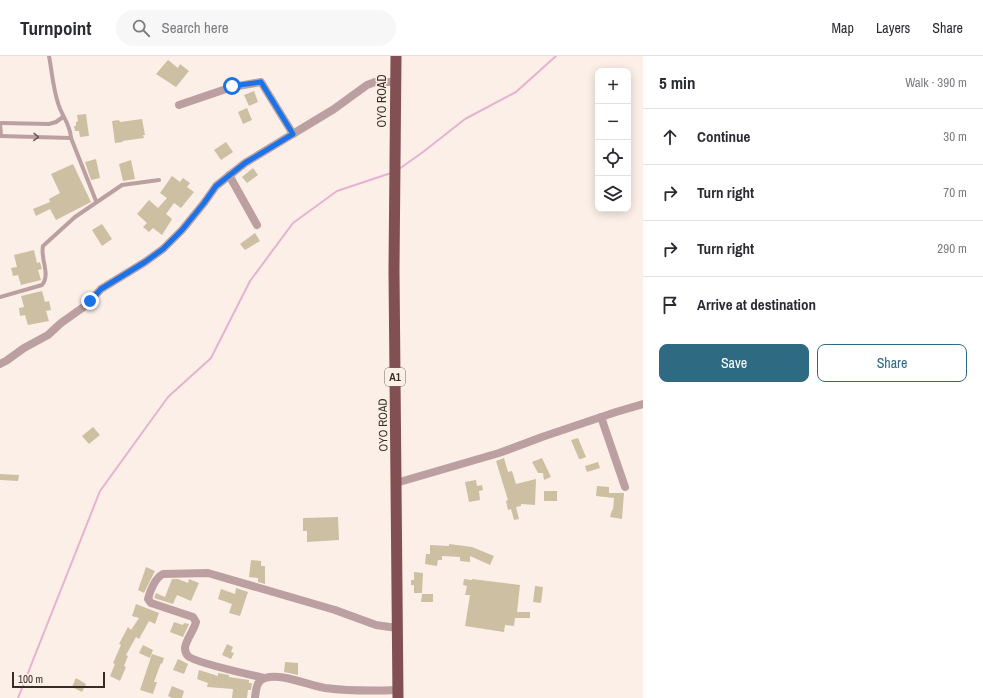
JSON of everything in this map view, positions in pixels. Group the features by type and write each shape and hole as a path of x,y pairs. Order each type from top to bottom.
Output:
{"highway":[{"name":"OYO ROAD","path":"396,56 394,270 398,694"}],"street":[{"path":"179,105 232,86 261,82 293,134"},
{"path":"0,364 33,342 48,335 61,323 85,306 101,289 163,249 182,230 216,186 245,163 334,109 367,85 375,82 396,82"},
{"path":"229,176 257,225"},
{"path":"396,483 499,453 542,437 643,404"},
{"path":"601,417 625,487"},
{"path":"397,628 376,625 335,610 208,573 163,574 158,576 148,599 151,603 193,617 196,622 185,646 186,652 189,657 202,662 264,678 278,677 323,688 398,694"},
{"path":"255,698 259,681 264,678"}],"lane":[{"path":"49,56 58,104 70,129 71,138 96,202"},
{"path":"63,117 56,122 49,124 0,123 0,136 71,138"},
{"path":"0,297 42,285 46,277 42,251 43,246 70,221 122,185 158,180"}],"building":[{"path":"168,60 178,68 180,64 189,71 176,87 156,74"},
{"path":"254,91 258,102 249,106 244,95"},
{"path":"247,108 252,120 243,124 238,112"},
{"path":"86,114 89,136 80,137 79,131 75,131 74,126 76,126 76,122 78,121 77,115"},
{"path":"142,119 145,135 143,135 144,138 115,143 112,121 119,120 120,122"},
{"path":"226,142 233,152 221,160 214,150"},
{"path":"96,159 100,178 91,180 85,162"},
{"path":"131,160 135,179 123,181 119,164"},
{"path":"73,164 91,202 56,220 50,209 36,216 33,209 50,202 49,199 60,193 51,174"},
{"path":"253,168 258,175 247,183 242,177"},
{"path":"172,176 180,182 183,178 190,183 187,187 194,192 181,208 174,203 166,214 172,219 162,235 153,228 149,232 143,227 147,223 137,214 149,200 158,208 167,198 160,193"},
{"path":"102,224 112,239 102,246 92,230"},
{"path":"255,233 260,241 245,250 240,244"},
{"path":"34,250 37,263 40,262 42,269 38,270 41,280 21,285 18,275 13,276 11,268 17,267 14,255"},
{"path":"42,291 45,302 49,301 51,310 46,311 49,321 28,325 25,315 20,316 19,308 24,307 21,296"},
{"path":"93,427 100,435 89,444 82,436"},
{"path":"578,438 586,457 581,459 579,459 571,440"},
{"path":"504,458 508,472 512,471 516,484 536,479 535,505 521,504 521,506 516,507 519,519 514,520 511,509 508,510 506,501 508,500 496,461"},
{"path":"542,458 551,477 544,480 543,473 538,473 532,462"},
{"path":"598,462 600,468 587,472 585,466"},
{"path":"0,474 19,475 18,481 0,480"},
{"path":"476,480 477,486 482,485 483,490 479,491 480,500 469,502 465,482"},
{"path":"597,486 609,487 609,493 624,493 622,519 610,517 613,510 614,498 596,496"},
{"path":"544,491 557,491 557,501 544,501"},
{"path":"338,517 339,540 307,542 307,531 303,531 303,518"},
{"path":"449,544 472,547 494,556 490,565 470,556 470,562 460,561 460,557 442,556 442,560 438,560 437,566 425,564 426,554 430,554 430,545 449,546"},
{"path":"251,560 261,561 261,566 265,566 265,584 258,582 258,578 249,577"},
{"path":"146,567 155,571 144,593 138,590"},
{"path":"414,572 423,573 422,593 414,593 414,585 411,585 411,580 414,580"},
{"path":"172,579 178,579 188,583 189,579 199,583 191,601 177,595 173,604 154,598 156,593 165,597"},
{"path":"464,579 520,585 517,612 530,612 530,618 515,618 514,626 505,625 504,632 465,626 470,595 465,595 467,586 463,585"},
{"path":"535,586 543,587 541,603 533,602"},
{"path":"236,588 248,592 240,616 229,613 232,604 218,599 221,589 235,594"},
{"path":"422,594 433,594 433,602 421,602"},
{"path":"136,604 159,613 155,624 149,621 139,639 136,637 126,655 128,656 124,666 126,667 120,681 110,676 115,664 113,663 121,645 119,644 128,627 131,630 139,618 132,616"},
{"path":"174,622 183,625 184,623 189,624 183,637 170,632"},
{"path":"227,644 233,647 231,652 234,653 231,659 222,655"},
{"path":"143,645 153,650 150,658 139,653"},
{"path":"152,654 164,658 154,682 157,682 153,694 140,690"},
{"path":"178,659 188,664 184,674 173,670"},
{"path":"285,662 298,663 298,675 284,672"},
{"path":"199,670 218,676 218,673 229,675 229,677 249,680 249,683 252,683 251,690 248,690 247,698 232,698 233,689 207,687 208,683 197,679"},
{"path":"76,678 86,684 82,692 72,687"},
{"path":"172,686 184,691 182,698 172,698 168,696"}],"waterway":[{"path":"399,169 465,119 516,92 556,56"},
{"path":"18,698 100,491 168,397 211,358 250,281 293,223 337,191 391,173"}],"route":[{"path":"90,301 101,289 163,249 182,230 216,186 245,163 293,134 261,82 232,86"}]}
